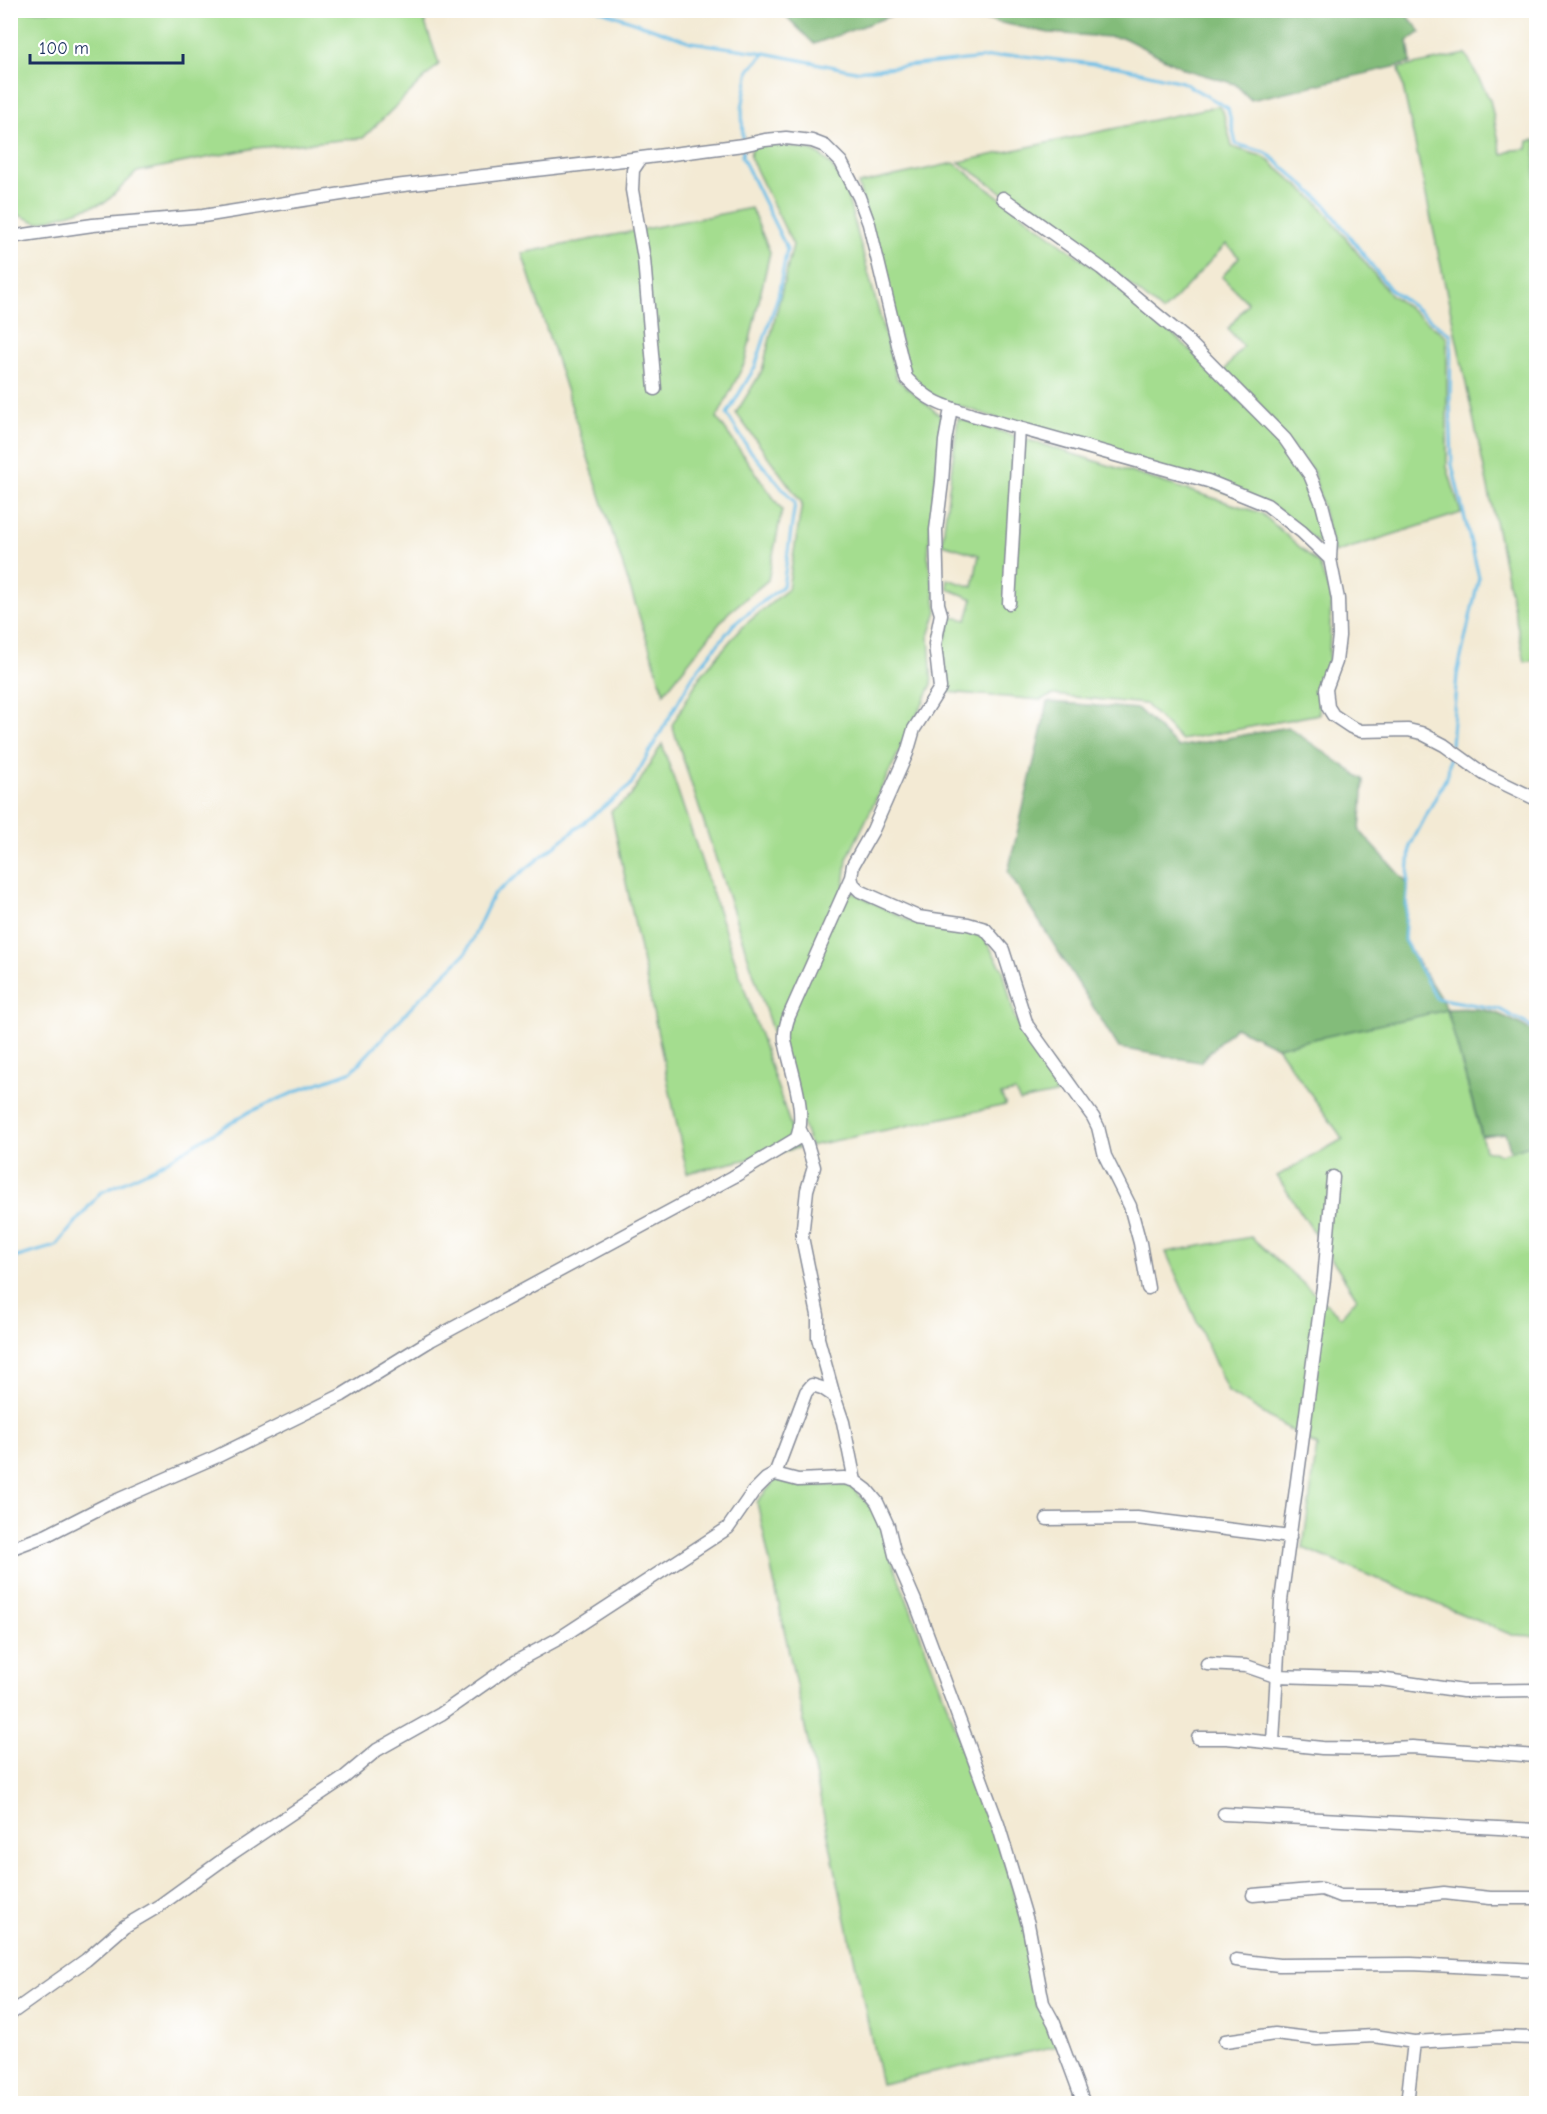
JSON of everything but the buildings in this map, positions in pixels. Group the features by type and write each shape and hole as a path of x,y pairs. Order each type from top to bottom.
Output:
{"street":[{"path":"10,237 93,225 203,216 386,187 641,158 786,138 812,141 825,146 841,162 849,176 869,224 906,378 922,395 951,408 1208,481 1267,505 1302,532 1330,559"},
{"path":"641,158 633,170 632,190 644,259 655,389"},
{"path":"1003,198 1101,268 1185,338 1285,439 1310,475 1322,504 1331,538 1330,559 1338,599 1339,619 1336,662 1326,689 1328,707 1341,722 1361,731 1414,731 1449,748 1484,774 1536,799"},
{"path":"855,1481 843,1422 818,1338 818,1315 802,1237 807,1190 813,1167 807,1144 800,1130 796,1085 785,1039 785,1028 851,877 853,865 873,830 907,753 915,729 940,688 935,651 940,614 936,530 945,441 951,408"},
{"path":"1009,603 1019,428"},
{"path":"851,877 853,885 860,891 918,917 968,924 985,929 1003,950 1027,1025 1098,1127 1105,1156 1130,1206 1140,1243 1148,1288"},
{"path":"10,1549 47,1535 106,1505 207,1461 342,1395 431,1340 733,1177 796,1138 800,1130"},
{"path":"1273,1742 1281,1601 1323,1291 1333,1176"},
{"path":"10,2014 86,1960 125,1926 159,1906 228,1856 341,1780 377,1750 441,1714 517,1661 558,1639 728,1528 753,1492 766,1479 775,1474 807,1392 812,1385 834,1396"},
{"path":"775,1474 798,1480 844,1478 855,1481 877,1502 998,1824 1028,1924 1043,2002 1054,2023 1084,2103"},
{"path":"1047,1519 1137,1518 1290,1537"},
{"path":"1207,1664 1246,1666 1275,1676 1380,1679 1463,1690 1536,1690"},
{"path":"1198,1738 1227,1738 1322,1748 1412,1747 1536,1756"},
{"path":"1224,1814 1536,1830"},
{"path":"1253,1895 1322,1889 1340,1896 1418,1896 1444,1893 1490,1898 1536,1898"},
{"path":"1236,1960 1279,1965 1411,1964 1536,1970"},
{"path":"1225,2041 1275,2034 1317,2039 1364,2036 1414,2042 1536,2038"},
{"path":"1407,2103 1414,2042"}],"green space":[{"path":"1403,10 1421,32 1408,41 1411,63 1251,100 1235,84 1187,70 1124,38 1049,33 963,15 893,15 814,44 781,11"},
{"path":"10,11 421,11 439,64 363,138 255,148 137,172 106,202 38,223 11,212"},
{"path":"1466,54 1490,100 1502,155 1513,150 1527,149 1528,141 1536,140 1536,660 1525,662 1399,68"},
{"path":"1218,106 1223,111 1232,147 1264,157 1318,203 1390,294 1447,337 1447,467 1461,513 1334,553 1313,471 1224,371 1243,346 1228,329 1248,303 1222,277 1239,257 1226,244 1163,312 1105,264 959,162"},
{"path":"770,144 815,152 830,164 837,174 845,187 897,379 942,417 928,555 937,611 929,636 932,684 847,859 844,888 912,922 983,936 1003,970 1015,1019 1071,1091 1020,1101 1015,1092 1001,1095 1006,1105 810,1146 672,725 699,678 741,628 788,589 802,503 736,413 762,371 793,245 750,157 752,147"},
{"path":"954,163 1099,272 1185,345 1281,443 1306,479 1317,506 1326,549 1277,509 941,400 925,391 910,376 858,184"},
{"path":"751,208 770,252 745,362 717,418 782,510 768,580 728,613 664,693 522,253"},
{"path":"958,418 1261,513 1319,564 1331,596 1329,661 1320,678 1319,714 1181,740 1145,704 1053,695 1041,700 947,692 943,647 952,617 967,620 973,599 948,589 947,579 973,587 979,555 942,544"},
{"path":"1048,702 1138,709 1178,747 1288,727 1364,780 1360,831 1408,884 1404,940 1447,1009 1462,1008 1494,1012 1536,1033 1536,1143 1511,1151 1505,1133 1482,1136 1447,1010 1277,1047 1235,1027 1200,1062 1119,1048 1008,872"},
{"path":"662,744 798,1148 687,1173 611,811 631,796"},
{"path":"1447,1009 1485,1150 1501,1154 1536,1143 1536,1636 1512,1635 1303,1548 1317,1446 1228,1392 1166,1252 1251,1237 1341,1317 1357,1298 1277,1176 1343,1139 1277,1047"},
{"path":"776,1479 797,1486 849,1485 871,1508 880,1522 889,1553 993,1825 1023,1921 1037,2006 1051,2027 1057,2046 881,2084 757,1502"}],"waterway":[{"path":"599,10 691,42 765,53 855,71 1015,55 1120,67 1182,82 1228,108 1236,144 1267,153 1324,203 1390,289 1451,335 1452,465 1479,577 1457,675 1451,744"},
{"path":"743,141 742,108 749,70 765,53"},
{"path":"10,1259 56,1246 100,1193 154,1168 249,1112 352,1071 466,953 493,895 630,786 694,674 734,624 783,586 795,503 748,448 727,414 755,367 778,296 787,249 742,157 743,147"},
{"path":"1450,754 1448,774 1410,846 1404,940 1436,998 1499,1009 1536,1029"}]}
